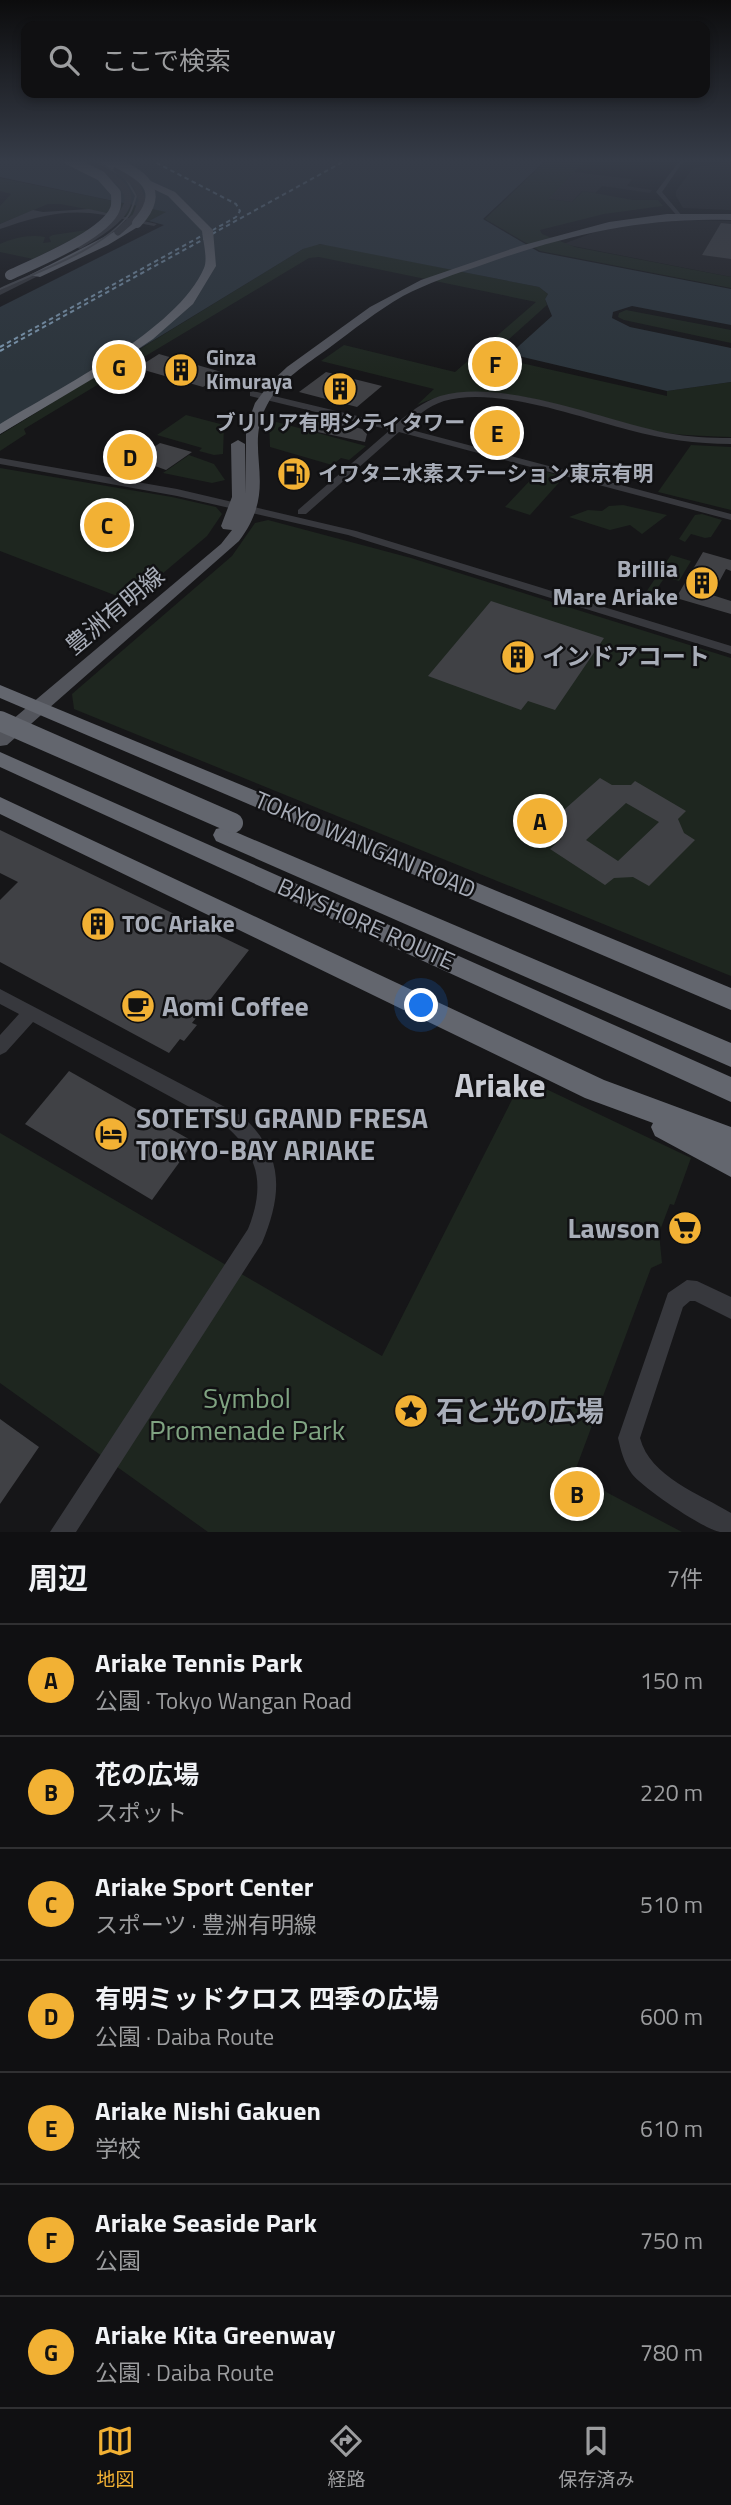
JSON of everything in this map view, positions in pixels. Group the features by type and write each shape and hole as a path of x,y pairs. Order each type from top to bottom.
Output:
{"highway":[{"path":"0,282 96,230"},
{"path":"36,275 126,230"},
{"path":"0,421 140,336 165,317 193,289 205,261 206,245 201,230"},
{"path":"0,432 172,319 201,289 214,250 208,230"},
{"name":"TOKYO WANGAN ROAD","path":"0,691 731,999"},
{"path":"0,722 228,829"},
{"name":"BAYSHORE ROUTE","path":"0,738 228,829 339,885 731,1055"},
{"path":"0,760 203,859"},
{"path":"0,775 203,859 445,966 489,980 731,1090"},
{"path":"0,805 595,1089 731,1163"},
{"path":"593,941 731,986"},
{"path":"595,1089 731,1140"}],"main road":[{"path":"245,503 255,482 251,427 259,395 278,369 391,290 576,230"},
{"path":"242,411 290,371 372,312 427,278"},
{"path":"391,290 406,285 413,287"},
{"path":"238,436 245,503"},
{"name":"豊洲有明線","path":"0,738 33,705 210,562 237,534 245,503"},
{"name":"豊洲有明線","path":"0,722 33,705"}],"street":[{"path":"0,282 105,230"},
{"path":"0,293 119,230"},
{"path":"302,512 397,428 435,400 454,395 487,394 664,436 731,441"},
{"path":"259,395 397,428 731,517"},
{"path":"3,458 302,512 731,642"},
{"path":"245,503 370,538 731,650"},
{"path":"0,996 235,1122 257,1144 268,1180 264,1217 255,1236 62,1532"},
{"path":"0,1047 30,1014"},
{"path":"731,1308 697,1291 687,1290 676,1300 629,1438 631,1453 641,1470 731,1525"}],"shaded area":[{"path":"153,230 503,230 539,252 731,289 731,325 632,306 613,312 612,318 630,327 731,348 731,382 667,391 510,354 552,316 545,299 548,294 539,287 320,244 303,249 0,434 0,307"},
{"path":"731,230 731,277 563,244 595,232"}],"green space":[{"path":"90,230 33,259 0,252 0,244 16,238 45,237 43,243 51,242 49,237"},
{"path":"505,230 540,230 542,234 575,247 731,277 731,288 540,251"},
{"path":"315,244 539,287 548,294 545,299 547,305 490,356 667,396 667,391 731,382 731,437 667,433 510,395 478,392 447,395 417,405 434,389 321,361 344,345 455,372 536,302 319,257 309,258 24,429 26,434 0,451 0,435"},
{"path":"626,310 731,330 731,343 618,317 619,313"},
{"path":"186,415 224,425 223,454 214,455 199,451 202,448 157,435"},
{"path":"269,420 366,446 349,460 341,458 332,465 270,447"},
{"path":"691,445 731,447 731,510 658,492"},
{"path":"189,455 214,464 225,480 212,483 163,473"},
{"path":"0,468 172,497 216,507 222,514 207,536 130,601 0,551"},
{"path":"540,470 564,477 530,515 505,507"},
{"path":"623,505 667,515 642,534 630,525 610,530 569,517 588,510 602,511 609,506"},
{"path":"702,514 722,520 711,537 691,534 685,542 679,539 695,515"},
{"path":"268,520 411,558 731,658 731,976 74,709 72,694 232,556 255,523"},
{"path":"671,555 691,561 679,581 665,577 645,606 638,604"},
{"name":"Symbol Promenade Park","path":"523,1078 691,1158 674,1205 670,1204 659,1233 662,1263 651,1268 575,1471 608,1493 682,1532 208,1532 0,1383 0,1133 382,1356"}],"building":[{"path":"717,230 731,230 731,259 702,255"},
{"name":"Ginza Kimuraya","path":"159,354 225,373 203,387 137,368"},
{"name":"ブリリア有明シティタワー","path":"326,372 382,386 357,407 299,392"},
{"path":"324,418 362,429 367,434 365,442 308,430"},
{"path":"160,443 192,452 166,470 136,459"},
{"name":"Brillia Mare Ariake","path":"703,552 731,560 731,571 726,569 712,595 731,601 731,614 676,598"},
{"name":"インドアコート","path":"491,601 604,638 555,710 528,701 521,710 428,676"},
{"path":"600,778 612,785 631,785 635,781 686,811 678,819 684,833 695,840 649,886 633,877 614,878 605,885 550,849 561,839 557,829 548,824","holes":["626,803 659,822 618,861 586,840"]},
{"name":"TOC Ariake","path":"0,830 249,950 192,1023 197,1025 184,1041 180,1039 169,1053 0,962 0,900 18,882 0,873"},
{"name":"SOTETSU GRAND FRESA TOKYO-BAY ARIAKE","path":"69,1071 194,1142 152,1200 25,1124"},
{"path":"0,1419 39,1447 0,1504"}],"ferry route":[{"path":"212,234 218,230"},
{"path":"0,347 205,234"},
{"path":"0,351 204,239"}],"tram line":[{"path":"0,289 86,249 113,230"}],"place":[{"name":"Ariake Seaside Park","path":"495,364"},
{"name":"Ariake Kita Greenway","path":"119,367"},
{"name":"Ginza Kimuraya","path":"181,370"},
{"name":"ブリリア有明シティタワー","path":"340,389"},
{"name":"Ariake Nishi Gakuen","path":"497,433"},
{"name":"有明ミッドクロス 四季の広場","path":"130,457"},
{"name":"イワタニ水素ステーション東京有明","path":"294,474"},
{"name":"Ariake Sport Center","path":"107,525"},
{"name":"Brillia Mare Ariake","path":"702,583"},
{"name":"インドアコート","path":"518,657"},
{"name":"Ariake Tennis Park","path":"540,821"},
{"name":"TOC Ariake","path":"98,924"},
{"name":"Aomi Coffee","path":"138,1006"},
{"name":"SOTETSU GRAND FRESA TOKYO-BAY ARIAKE","path":"111,1134"},
{"name":"Lawson","path":"685,1228"},
{"name":"石と光の広場","path":"411,1411"},
{"name":"花の広場","path":"577,1494"}],"district":[{"name":"Ariake","path":"500,1085"}]}
